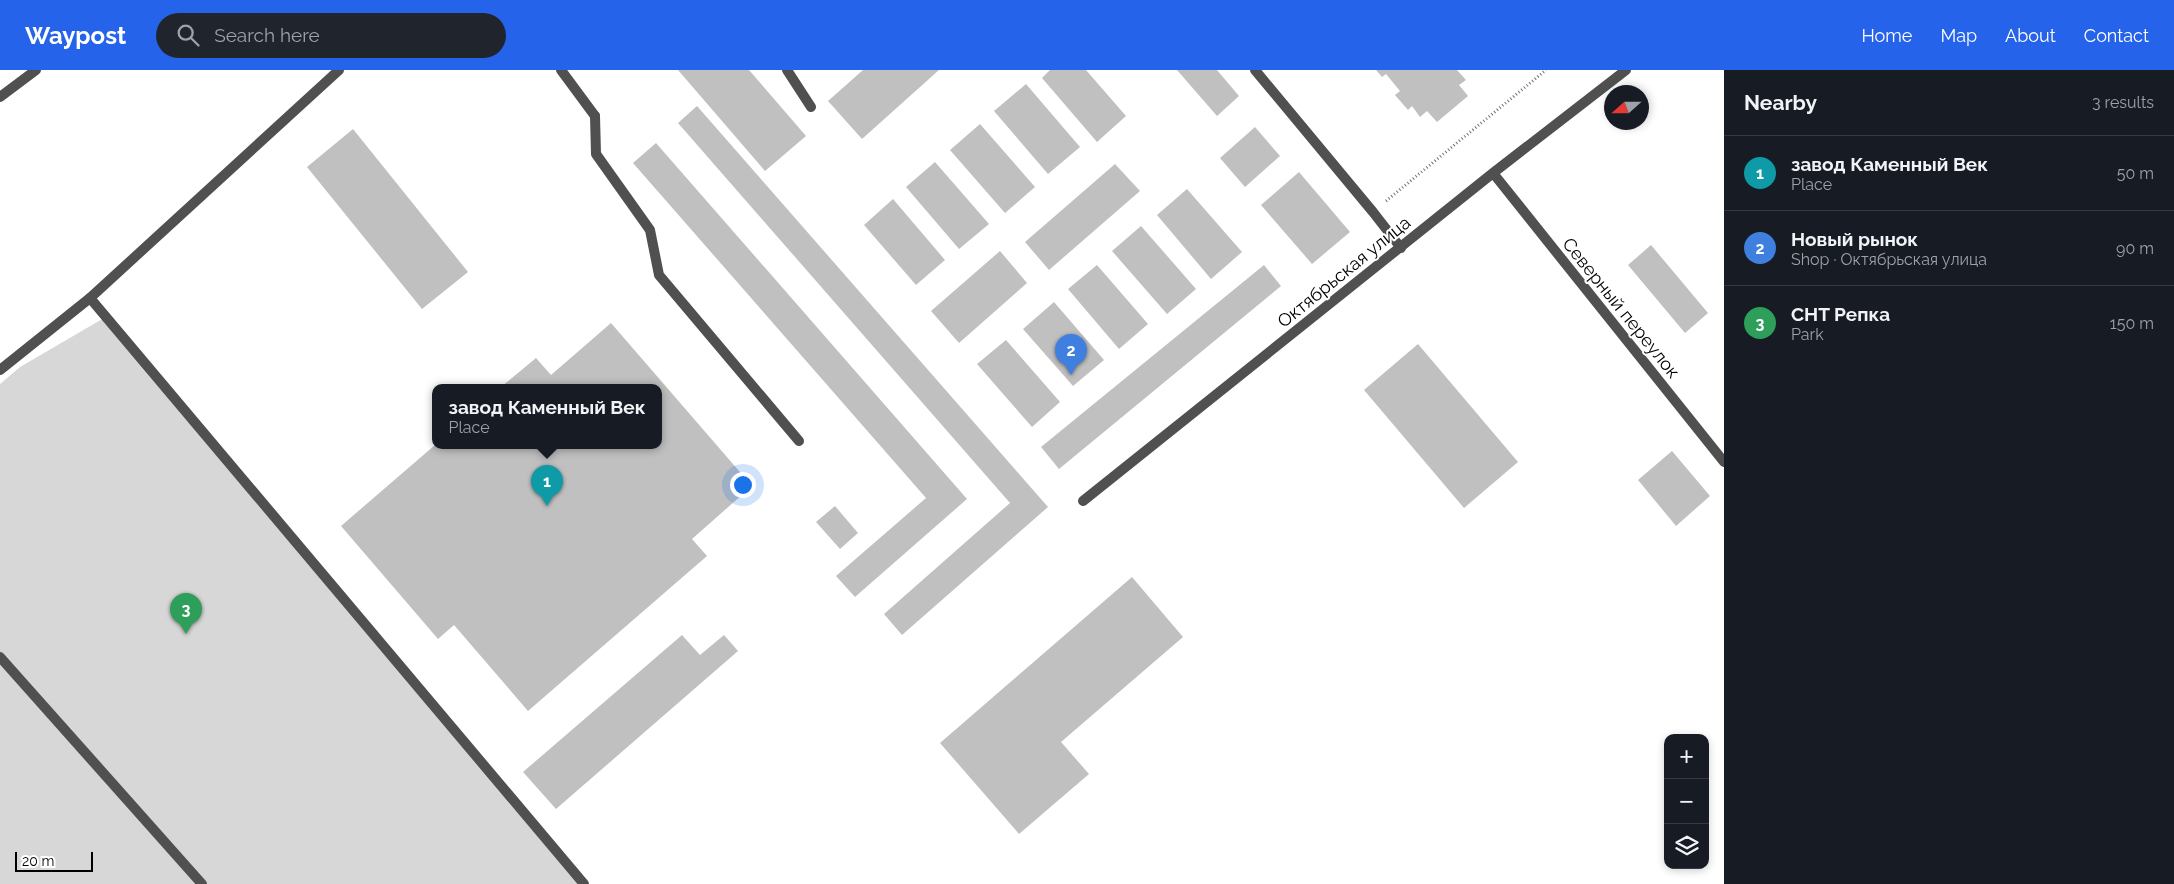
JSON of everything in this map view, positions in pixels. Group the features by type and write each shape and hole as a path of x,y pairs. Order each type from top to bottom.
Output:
{"street":[{"path":"0,97 36,70"},
{"path":"0,370 90,298 339,70"},
{"path":"561,70 595,116 596,154 650,230 659,275 800,441"},
{"path":"787,70 811,107"},
{"path":"1255,70 1401,248"},
{"name":"Октябрьская улица","path":"1083,502 1493,173 1626,70"},
{"name":"Северный переулок","path":"1493,173 1724,462"},
{"path":"90,298 584,884"},
{"path":"0,657 202,884"}],"path":[{"path":"1373,212 1546,70"}],"shaded area":[{"path":"104,318 585,884 0,884 0,384 20,367"}],"building":[{"path":"678,70 749,70 806,136 765,171"},
{"path":"863,70 939,70 862,139 828,101"},
{"path":"1050,70 1086,70 1126,116 1097,142 1042,78"},
{"path":"1177,70 1217,70 1239,96 1217,116"},
{"path":"1376,70 1457,70 1466,80 1459,85 1468,96 1437,122 1427,111 1420,117 1412,106 1408,110 1395,95 1400,91 1386,74 1382,77"},
{"path":"1026,84 1080,147 1048,174 994,111"},
{"path":"697,106 1048,507 902,635 884,614 1010,503 678,123"},
{"path":"980,124 1035,187 1005,213 950,150"},
{"path":"1255,127 1280,156 1245,187 1220,158"},
{"path":"353,129 468,272 422,309 307,167"},
{"path":"656,143 967,499 855,597 836,576 926,498 633,163"},
{"path":"935,162 989,224 959,249 906,187"},
{"path":"1115,164 1140,191 1049,270 1025,242"},
{"path":"1299,172 1350,232 1312,264 1261,205"},
{"path":"1187,189 1242,252 1211,279 1157,215"},
{"path":"893,199 945,260 916,285 864,225"},
{"path":"1141,226 1196,289 1167,314 1112,251"},
{"path":"1651,245 1708,313 1685,333 1628,265"},
{"path":"1000,251 1027,283 959,343 931,311"},
{"path":"1097,265 1148,324 1119,349 1068,289"},
{"path":"1264,265 1281,286 1059,469 1041,447"},
{"path":"1054,302 1104,360 1073,386 1023,329"},
{"path":"611,323 752,486 692,539 707,556 528,711 454,625 438,639 341,526 432,448 662,449 662,384 505,384 536,358 551,375"},
{"path":"1006,340 1060,402 1032,427 977,364"},
{"path":"1418,344 1518,462 1464,508 1364,390"},
{"path":"1672,451 1710,496 1676,526 1638,480"},
{"path":"835,506 858,533 840,549 816,522"},
{"path":"1132,577 1183,637 1061,742 1089,774 1019,834 940,743"},
{"path":"682,635 700,655 724,635 738,651 556,809 523,772"}],"place":[{"name":"Новый рынок","path":"1071,375"},
{"name":"завод Каменный Век","path":"547,506"},
{"name":"СНТ Репка","path":"186,634"}]}
